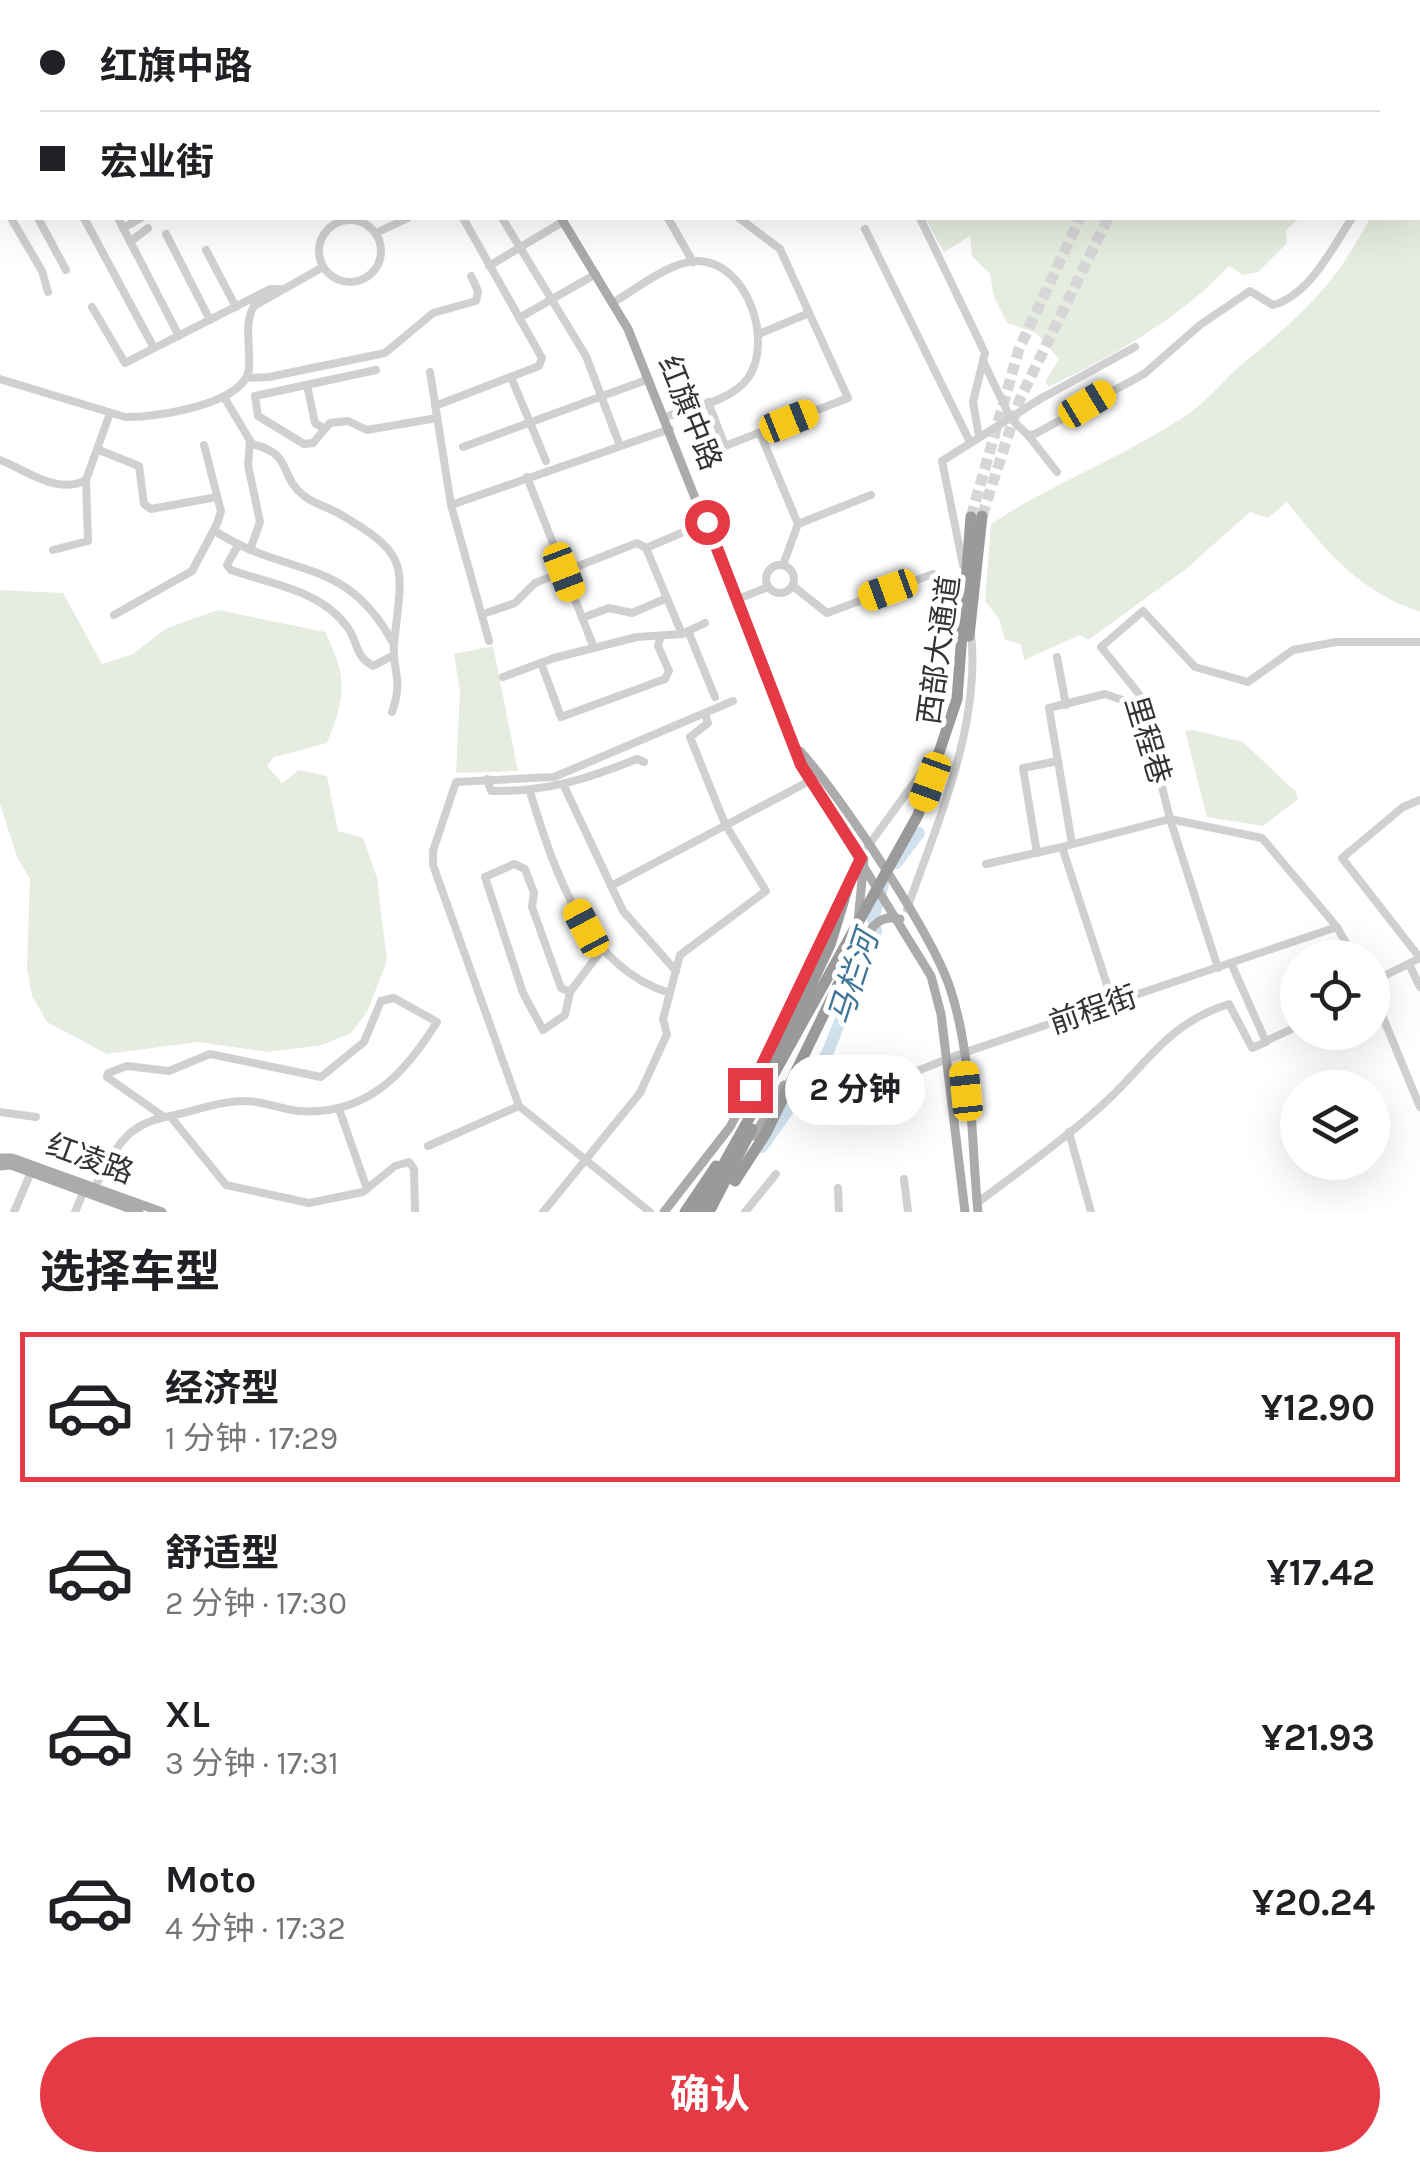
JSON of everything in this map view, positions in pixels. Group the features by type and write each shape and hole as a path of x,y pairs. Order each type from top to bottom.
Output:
{"highway":[{"name":"西部大通道","path":"697,1212 918,814 957,699 976,516 962,700 924,817 711,1212"},
{"path":"761,1099 830,945 849,883"},
{"path":"711,1212 766,1133 854,956"},
{"path":"685,1212 746,1127"}],"main road":[{"name":"红旗中路","path":"562,220 614,302 670,429 798,749 866,858"},
{"path":"664,1212 712,1155 784,1025 849,883 866,858"},
{"path":"854,956 857,905 866,858"},
{"path":"866,858 906,907 947,980 963,1054 978,1208"},
{"path":"866,858 932,976 964,1212"},
{"path":"711,1212 872,928 881,918 900,919"},
{"path":"712,1155 726,1156 733,1176"},
{"name":"红凌路","path":"0,1158 12,1158 162,1212"},
{"name":"红凌路","path":"0,1166 11,1165 138,1212"}],"street":[{"path":"11,220 42,271 48,292"},
{"path":"39,220 66,270"},
{"path":"85,220 154,348"},
{"path":"119,220 179,336"},
{"path":"123,228 137,220"},
{"path":"376,234 404,220"},
{"path":"435,406 539,366 542,358 465,220"},
{"path":"503,220 586,356 620,446"},
{"path":"489,266 562,220"},
{"path":"669,220 693,262"},
{"path":"708,402 725,446 848,398 780,250 742,220"},
{"path":"921,220 984,353 974,402 979,436"},
{"path":"1028,435 1144,374 1200,324 1250,291 1273,305 1287,301 1322,266 1351,220"},
{"path":"358,221 376,234 381,252 367,278 348,282 323,267 319,246 330,222 358,221"},
{"path":"130,242 148,228"},
{"path":"865,229 970,442"},
{"path":"166,234 210,320"},
{"path":"206,250 236,307"},
{"path":"614,302 693,262 723,271 742,289 759,334 750,375 732,392 665,417"},
{"path":"246,378 250,312 323,267"},
{"path":"519,318 596,274"},
{"path":"0,380 110,413 147,418 224,396 246,378 269,378 385,353 433,313 476,301 478,291 471,276"},
{"path":"92,307 120,360 126,363 270,289 283,289"},
{"path":"759,334 809,312"},
{"path":"906,907 951,784 968,703 973,654 962,558 942,461 1134,347"},
{"path":"984,361 1012,419 1057,472"},
{"path":"376,370 255,396 258,416 304,444 318,439 323,428 348,420 367,430 437,418"},
{"path":"430,372 451,506 489,641"},
{"path":"511,377 546,462"},
{"path":"464,447 648,379"},
{"path":"308,385 315,423 323,428"},
{"path":"224,396 250,442 248,465 260,522 250,550"},
{"path":"53,550 88,542 86,480 110,413"},
{"path":"451,506 670,429"},
{"path":"760,433 798,524 783,565"},
{"path":"238,545 227,565 230,570 287,585 309,597 347,627 364,662 372,666 394,651 404,586 381,539 301,494 285,461 270,448 250,442"},
{"path":"114,615 192,571 217,524 217,497 204,445"},
{"path":"99,450 139,466 144,504 151,509 217,497"},
{"path":"0,460 60,486 73,487 86,480"},
{"path":"527,477 594,648"},
{"path":"798,524 871,494"},
{"path":"483,614 515,602 535,583 636,544 646,548 707,522"},
{"path":"218,532 250,550 334,576 371,607 394,651 400,684 392,712"},
{"path":"646,548 715,697"},
{"path":"783,565 793,573 793,586"},
{"path":"768,587 770,569 783,565"},
{"path":"793,586 826,613 933,574"},
{"path":"768,587 781,594 793,586"},
{"path":"738,599 768,587"},
{"path":"582,618 608,608 632,613 667,598"},
{"name":"里程巷","path":"1218,968 1170,819 1139,694 1101,647 1144,611 1195,668 1248,682 1293,650 1336,642 1420,642"},
{"path":"503,677 594,648 637,637 660,639 705,623"},
{"path":"541,663 562,716 665,679 668,671 658,646 660,639"},
{"path":"1057,657 1066,704"},
{"path":"1113,1003 1067,845 1049,708 1105,694 1144,708"},
{"path":"650,1212 520,1106 433,864 433,851 456,782 554,777 734,702"},
{"path":"866,858 968,703"},
{"path":"543,1212 640,1093 667,1034 663,1019 676,970 690,944 766,890 725,824 690,737 708,723 705,714"},
{"path":"487,779 491,791 530,792 564,786 637,759 644,762"},
{"path":"1037,852 1023,768 1058,761"},
{"path":"611,886 814,778"},
{"path":"564,786 611,886 639,932 676,970"},
{"path":"530,792 553,866 586,928 641,984 670,993"},
{"path":"1390,973 1420,958 1342,858 1403,807 1420,800"},
{"path":"986,864 1170,819 1262,838 1344,940"},
{"path":"570,992 561,988 532,907 534,893 525,869 514,864 489,873 486,886 523,992 543,1030 564,1015 570,992 603,948"},
{"name":"前程街","path":"850,1096 1337,927"},
{"path":"1231,963 1266,1041"},
{"path":"1409,964 1420,987"},
{"path":"94,1188 130,1129 167,1116 247,1101 301,1111 338,1110 378,1094 398,1078 435,1019 394,998 381,1001 364,1042 321,1078 210,1054 169,1071 127,1066 108,1073 107,1077 167,1116 226,1185 309,1203 349,1197 367,1189 394,1166 410,1162 415,1212"},
{"path":"978,1208 1101,1107 1162,1039 1200,1015 1229,1004 1252,1048 1280,1034"},
{"path":"1390,1034 1420,1107"},
{"path":"428,1146 520,1106"},
{"path":"338,1110 367,1189"},
{"path":"0,1112 36,1117"},
{"path":"1068,1132 1092,1212"},
{"path":"14,1212 31,1172"},
{"path":"745,1212 776,1174"},
{"path":"904,1179 908,1212"},
{"path":"838,1188 839,1212"},
{"path":"74,1212 83,1192"}],"shaded area":[{"path":"926,220 1298,220 1286,230 1287,243 1258,272 1243,275 1229,266 1168,319 1049,387 1045,382 1059,359 1036,333 1007,323 994,297 990,274 972,256 970,236 944,252"},
{"path":"1369,220 1420,220 1420,612 1378,593 1345,568 1287,502 1268,518 1250,512 1186,569 1088,640 1080,635 1024,660 1021,644 1005,640 999,619 985,601 991,524 1198,407 1314,299"},
{"path":"0,590 63,593 102,664 133,654 167,628 218,610 325,632 338,662 342,687 327,743 274,757 267,766 282,783 299,770 327,776 338,831 363,838 377,878 387,961 367,1012 351,1033 322,1045 268,1052 198,1042 107,1054 47,1022 32,996 27,969 30,879 17,857 0,804"},
{"path":"493,646 518,771 456,773 460,691 454,654"},
{"path":"1185,731 1243,742 1296,792 1298,799 1263,826 1207,817"}],"waterway":[{"name":"马栏河","path":"896,863 919,833"},
{"name":"马栏河","path":"762,1147 827,1054 876,931 873,919 883,884"}],"tunnel":[{"path":"971,517 1019,349 1079,220"},
{"path":"982,516 1020,399 1107,220"}],"route":[{"path":"707,522 801,765 861,858 750,1090"}]}
